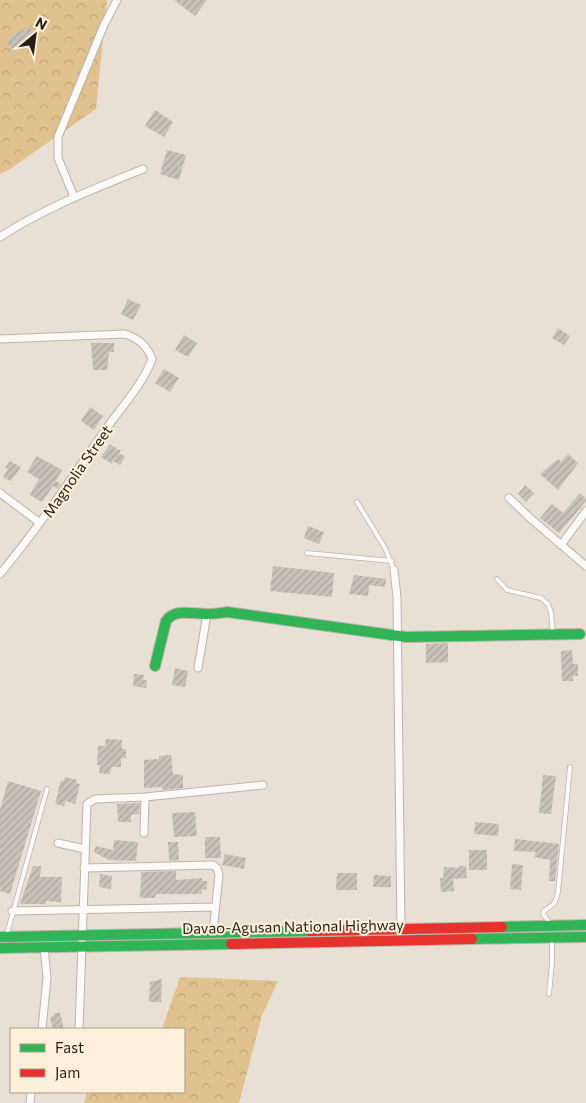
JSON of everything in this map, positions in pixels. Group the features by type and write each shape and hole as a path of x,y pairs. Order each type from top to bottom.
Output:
{"main road":[{"path":"156,666 166,621 169,617 178,613 238,613 413,638 580,634"},
{"name":"Davao-Agusan National Highway","path":"0,948 44,946 82,940 213,932 586,925"},
{"name":"Davao-Agusan National Highway","path":"3,937 82,940 586,937"}],"street":[{"path":"74,197 58,158 58,137 94,48 117,0"},
{"path":"0,237 24,222 74,197 143,169"},
{"name":"Magnolia Street","path":"0,339 125,334 142,342 150,352 152,359 150,365 40,523 0,574"},
{"path":"0,493 40,523"},
{"path":"509,498 561,545 585,563"},
{"path":"561,545 586,511"},
{"path":"394,570 398,636 401,939"},
{"path":"198,668 206,614"},
{"path":"79,1028 87,804 95,799 145,797 263,785"},
{"path":"144,833 145,797"},
{"path":"58,843 85,849"},
{"path":"84,868 213,865 217,868 219,875 213,932"},
{"path":"12,911 215,907"},
{"path":"42,1028 47,978 44,946"}],"lane":[{"path":"357,502 377,532 392,561 394,570"},
{"path":"307,552 392,561"},
{"path":"496,579 507,590 541,598 548,604 552,612 553,635"},
{"path":"549,994 552,963 552,926 543,914 546,909 552,908 555,904 558,892 570,767"},
{"path":"3,937 47,789"}],"green space":[{"path":"0,0 107,0 96,109 0,174"},
{"path":"180,977 278,981 262,1015 239,1103 84,1103 87,1093 185,1093 185,1028 162,1028"}],"building":[{"path":"174,0 207,0 195,16"},
{"path":"29,26 36,38 13,52 6,40"},
{"path":"155,110 173,122 164,137 145,126"},
{"path":"167,150 186,155 179,180 160,174"},
{"path":"128,299 141,305 133,320 121,314"},
{"path":"558,328 570,336 564,345 552,338"},
{"path":"184,335 197,343 188,357 175,350"},
{"path":"91,343 114,343 114,352 109,352 107,370 93,370"},
{"path":"164,369 179,378 170,392 155,383"},
{"path":"90,407 103,416 94,430 81,421"},
{"path":"110,444 121,451 119,453 125,457 120,465 113,461 112,464 101,457"},
{"path":"568,454 578,463 558,490 540,474 558,459 561,462"},
{"path":"37,456 62,470 56,481 61,484 57,489 53,486 42,502 30,495 39,479 27,472"},
{"path":"10,461 21,467 11,481 3,477 8,469 5,468"},
{"path":"525,485 534,493 526,502 518,494"},
{"path":"580,493 586,501 559,533 540,518 552,504 563,513"},
{"path":"308,526 324,532 319,544 304,538"},
{"path":"273,566 334,573 332,597 270,591"},
{"path":"354,575 386,579 385,587 369,585 368,596 349,594"},
{"path":"448,643 448,662 426,663 426,644"},
{"path":"572,650 573,664 578,664 578,676 573,676 573,681 562,681 561,651"},
{"path":"175,668 188,671 185,687 172,685"},
{"path":"134,674 144,675 143,680 147,680 146,688 133,686"},
{"path":"106,739 122,740 122,749 126,749 126,758 121,758 121,767 111,767 110,774 99,773 100,765 97,765 98,746 105,746"},
{"path":"171,755 173,774 183,775 183,788 163,790 162,787 144,788 144,760 159,759 159,756"},
{"path":"543,775 556,776 551,814 539,813"},
{"path":"65,777 77,780 76,783 80,784 75,804 66,801 64,806 55,804 61,780 64,781"},
{"path":"8,781 41,791 10,894 0,891 0,810"},
{"path":"140,803 139,814 131,815 131,822 118,822 117,804"},
{"path":"195,812 197,836 174,837 172,813"},
{"path":"475,822 499,824 498,836 474,834"},
{"path":"205,837 220,837 221,858 205,858"},
{"path":"515,839 559,844 555,881 549,881 550,860 534,857 536,852 514,851"},
{"path":"114,840 138,842 136,861 109,860 94,852 96,846 113,850"},
{"path":"168,842 178,842 179,860 169,861"},
{"path":"469,850 487,850 487,870 469,870"},
{"path":"225,854 246,858 244,869 222,865"},
{"path":"512,864 523,865 521,890 510,889"},
{"path":"33,866 41,866 40,877 62,877 61,902 46,901 46,904 20,904"},
{"path":"459,866 466,866 467,878 453,879 454,891 441,892 440,878 443,878 444,867 459,868"},
{"path":"176,871 176,880 202,878 202,881 207,881 207,889 201,890 202,894 156,894 155,898 140,898 141,878 145,879 141,877 141,872"},
{"path":"337,873 357,873 357,890 336,890"},
{"path":"100,874 112,876 111,889 99,887"},
{"path":"374,875 391,876 391,887 373,887"},
{"path":"162,979 161,1002 149,1002 150,982"},
{"path":"54,1013 60,1013 64,1028 53,1028 50,1017 54,1016"}],"traffic: fast":[{"path":"155,666 166,621 174,614 179,613 215,614 227,612 406,637 580,634"},
{"path":"502,927 586,925"},
{"path":"0,937 310,931"},
{"path":"472,939 586,937"},
{"path":"0,948 231,944"}],"traffic: jam":[{"path":"310,931 502,927"},
{"path":"231,944 472,939"}]}
